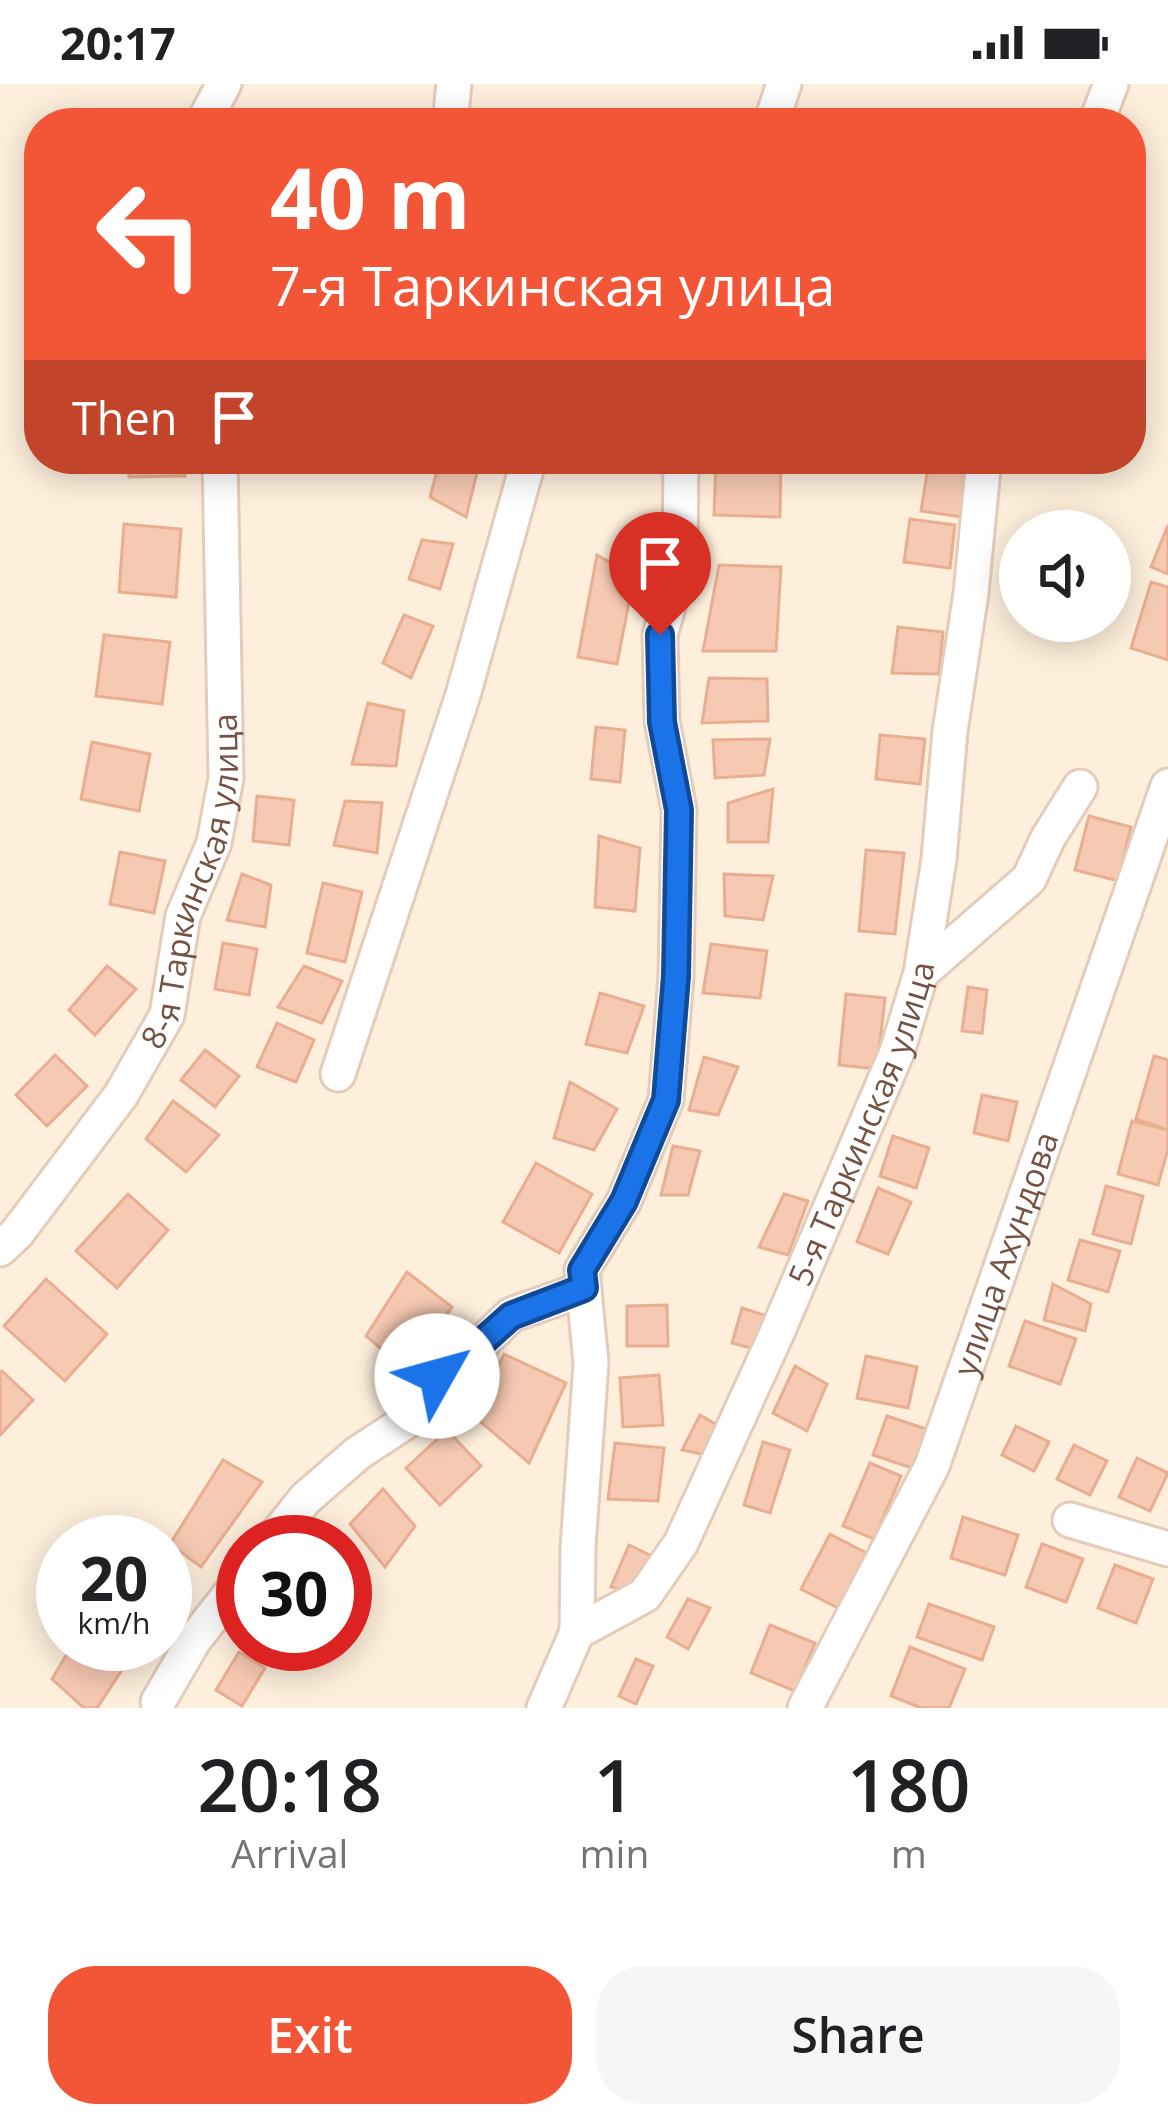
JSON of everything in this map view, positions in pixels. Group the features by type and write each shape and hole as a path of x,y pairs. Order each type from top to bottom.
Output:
{"street":[{"name":"8-я Таркинская улица","path":"0,1249 121,1095 167,1015 183,916 214,843 226,778 220,474"},
{"path":"338,1075 463,695 526,474"},
{"path":"544,1708 577,1631 578,1547 592,1363 582,1270 624,1201 666,1100 676,976 679,810 662,722 660,635 680,566 681,474"},
{"name":"5-я Таркинская улица","path":"577,1631 645,1595 681,1543 897,1052 921,973 939,860 983,474"},
{"name":"улица Ахундова","path":"805,1708 932,1466 1168,785"},
{"path":"921,973 1029,879 1080,788"},
{"path":"292,1515 358,1453 404,1423 437,1376 511,1316 584,1288"},
{"path":"1070,1520 1168,1549"},
{"path":"158,1702 216,1612"}],"building":[{"path":"129,474 185,474 185,476"},
{"path":"436,474 477,474 466,517 430,497"},
{"path":"715,474 781,474 780,517 714,515"},
{"path":"927,474 968,474 962,517 921,511"},
{"path":"910,519 955,525 950,568 904,562"},
{"path":"124,524 181,529 176,597 119,592"},
{"path":"1168,525 1168,574 1151,567"},
{"path":"422,540 453,544 440,589 409,579"},
{"path":"597,555 634,576 617,664 578,657"},
{"path":"719,565 781,567 776,651 703,651"},
{"path":"1151,582 1168,587 1168,660 1131,648"},
{"path":"404,615 433,626 411,678 383,663"},
{"path":"898,627 943,632 939,674 892,673"},
{"path":"104,635 170,642 162,704 96,696"},
{"path":"709,678 767,679 768,721 702,723"},
{"path":"368,703 404,711 396,766 352,764"},
{"path":"596,727 625,730 620,782 591,779"},
{"path":"880,735 925,739 920,784 876,779"},
{"path":"770,739 764,775 715,778 713,740"},
{"path":"92,742 150,754 139,811 81,799"},
{"path":"773,789 768,842 728,842 728,803"},
{"path":"257,796 294,800 289,845 253,841"},
{"path":"345,801 382,803 377,853 334,845"},
{"path":"1089,816 1131,827 1118,881 1075,870"},
{"path":"599,836 640,848 635,911 595,907"},
{"path":"866,850 904,853 895,934 859,931"},
{"path":"120,852 165,861 154,913 110,904"},
{"path":"242,874 271,885 265,927 227,920"},
{"path":"724,874 773,876 763,920 725,916"},
{"path":"323,883 362,892 345,962 307,953"},
{"path":"223,943 257,949 249,995 215,989"},
{"path":"711,944 767,951 760,998 703,993"},
{"path":"107,966 136,989 95,1035 69,1010"},
{"path":"304,966 342,981 322,1023 278,1007"},
{"path":"968,987 987,990 982,1033 962,1031"},
{"path":"600,993 644,1006 627,1053 586,1044"},
{"path":"846,994 885,998 877,1069 839,1065"},
{"path":"277,1023 314,1040 296,1082 257,1067"},
{"path":"205,1050 239,1076 215,1107 181,1080"},
{"path":"55,1055 87,1086 47,1126 16,1095"},
{"path":"1154,1056 1168,1060 1168,1130 1136,1119"},
{"path":"704,1057 738,1067 718,1115 689,1110"},
{"path":"570,1082 617,1109 594,1150 554,1138"},
{"path":"982,1095 1017,1102 1008,1141 974,1133"},
{"path":"173,1101 219,1135 186,1172 146,1139"},
{"path":"1132,1121 1168,1130 1158,1185 1118,1174"},
{"path":"893,1136 929,1148 916,1188 880,1176"},
{"path":"673,1146 700,1151 688,1195 661,1195"},
{"path":"536,1163 592,1194 559,1253 503,1222"},
{"path":"1106,1186 1143,1196 1131,1244 1093,1234"},
{"path":"878,1188 911,1202 888,1254 857,1242"},
{"path":"128,1194 168,1230 117,1288 76,1251"},
{"path":"784,1194 808,1201 788,1255 759,1247"},
{"path":"1080,1240 1120,1251 1108,1292 1068,1280"},
{"path":"407,1272 452,1307 406,1370 366,1336"},
{"path":"46,1279 107,1334 65,1381 4,1326"},
{"path":"1053,1284 1091,1304 1085,1331 1044,1320"},
{"path":"667,1305 668,1346 627,1346 627,1306"},
{"path":"742,1308 767,1316 757,1350 732,1343"},
{"path":"1025,1321 1076,1339 1060,1384 1009,1366"},
{"path":"504,1354 566,1383 529,1463 475,1417"},
{"path":"866,1356 917,1367 908,1408 857,1398"},
{"path":"795,1366 827,1384 807,1431 773,1413"},
{"path":"0,1372 33,1400 0,1435"},
{"path":"659,1375 663,1425 623,1427 620,1378"},
{"path":"700,1415 717,1425 702,1454 682,1450"},
{"path":"887,1416 935,1432 921,1471 873,1455"},
{"path":"1016,1426 1049,1442 1034,1471 1002,1455"},
{"path":"447,1430 481,1466 440,1505 406,1468"},
{"path":"763,1442 790,1450 770,1513 744,1505"},
{"path":"615,1443 664,1448 658,1501 608,1499"},
{"path":"1074,1445 1107,1461 1090,1495 1057,1479"},
{"path":"1137,1458 1168,1473 1150,1511 1119,1497"},
{"path":"223,1460 262,1482 238,1515 216,1515 216,1546 201,1567 192,1560 192,1515 188,1515"},
{"path":"870,1463 901,1476 874,1539 843,1526"},
{"path":"383,1489 415,1526 385,1567 372,1551 372,1515 358,1515"},
{"path":"963,1517 1018,1535 1005,1575 951,1558"},
{"path":"830,1534 866,1553 838,1608 801,1589"},
{"path":"1042,1544 1083,1559 1066,1602 1026,1587"},
{"path":"629,1545 654,1557 630,1592 611,1587"},
{"path":"1115,1565 1153,1579 1136,1623 1098,1608"},
{"path":"688,1599 710,1608 688,1649 667,1637"},
{"path":"929,1604 994,1627 982,1660 917,1637"},
{"path":"770,1625 815,1643 795,1691 751,1673"},
{"path":"910,1647 965,1669 949,1708 921,1708 891,1696"},
{"path":"636,1659 653,1666 636,1704 619,1696"},
{"path":"57,1671 121,1671 97,1708 84,1708 52,1679"},
{"path":"228,1671 263,1671 242,1706 216,1690"}],"route":[{"path":"437,1376 511,1316 584,1288 582,1270 624,1201 666,1100 676,976 679,810 662,722 660,635"}]}
